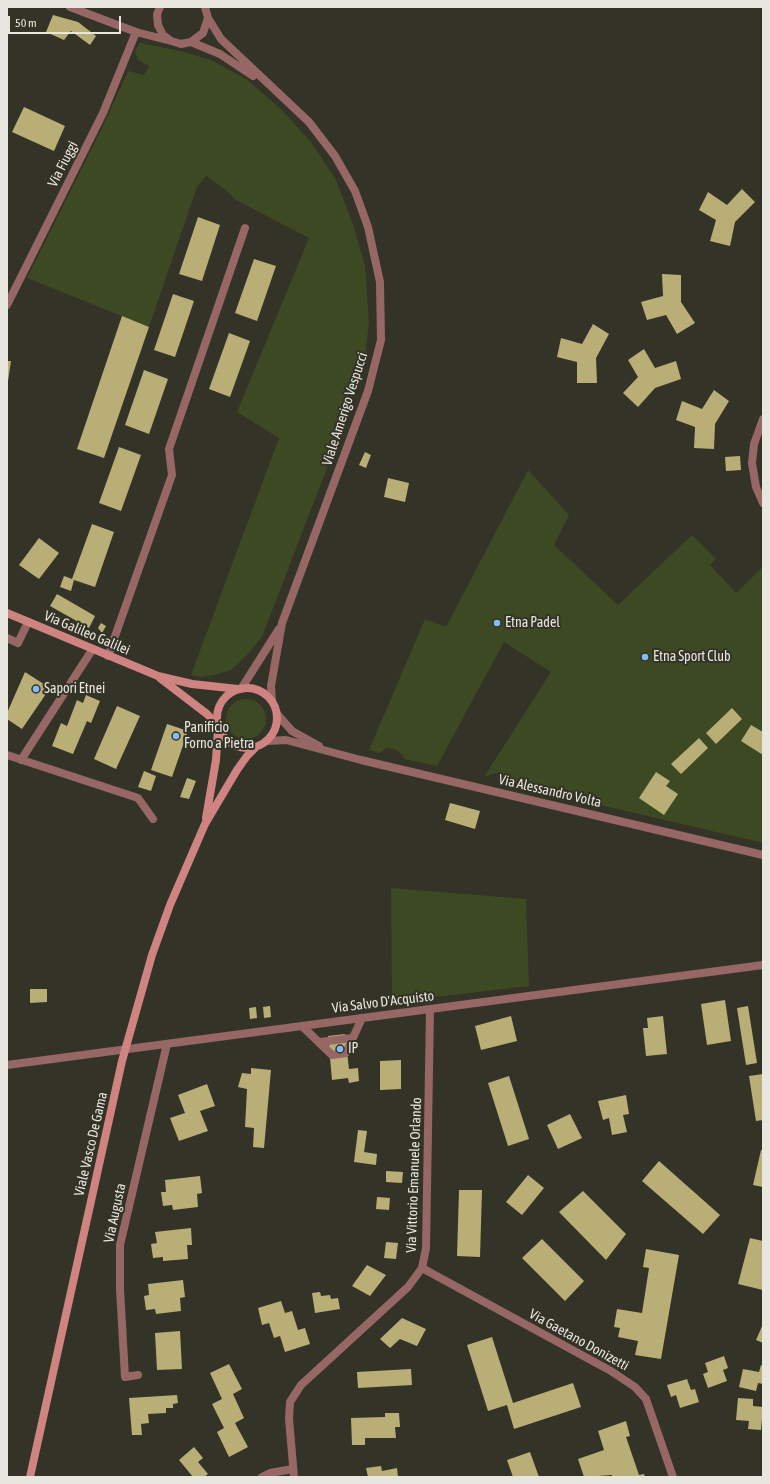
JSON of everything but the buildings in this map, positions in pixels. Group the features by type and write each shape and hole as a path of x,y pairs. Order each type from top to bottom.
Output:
{"main road":[{"name":"Via Galileo Galilei","path":"7,613 92,650 158,676"},
{"path":"158,676 192,684 261,691 272,701 277,714 276,729 267,741 256,747 247,756 205,824"},
{"path":"158,676 207,714 218,726 226,741 233,746 240,748 256,747"},
{"path":"205,824 216,760 218,726 217,712 220,704 231,693 239,689"},
{"name":"Viale Vasco De Gama","path":"30,1477 130,1029 170,905 205,824"}],"street":[{"path":"70,7 136,32 181,44 191,42 203,33 208,18"},
{"path":"160,7 157,14 158,25 163,34 171,41"},
{"path":"205,7 208,18 221,39 269,86"},
{"name":"Via Fiuggi","path":"7,305 103,113 136,32"},
{"path":"191,42 220,54 269,86"},
{"name":"Viale Amerigo Vespucci","path":"269,86 309,122 335,156 355,191 368,226 380,282 381,340 368,391 282,623"},
{"path":"108,656 172,475 169,449 245,228"},
{"path":"763,419 754,444 752,463 756,487 763,503"},
{"path":"7,638 18,643 28,622"},
{"path":"239,689 282,623"},
{"path":"272,701 271,686 282,623"},
{"path":"21,760 92,650"},
{"path":"277,714 292,731 331,752"},
{"path":"267,741 286,740 331,752"},
{"name":"Via Alessandro Volta","path":"331,752 763,855"},
{"path":"7,755 138,798 152,819"},
{"name":"Via Salvo D'Acquisto","path":"7,1065 763,965"},
{"name":"Via Vittorio Emanuele Orlando","path":"293,1473 289,1419 290,1402 301,1385 408,1287 422,1268 426,1248 430,1010"},
{"path":"302,1026 332,1055 346,1053 362,1018"},
{"path":"320,1042 352,1038"},
{"name":"Via Augusta","path":"138,1375 125,1377 120,1289 120,1245 167,1044"},
{"name":"Via Gaetano Donizetti","path":"422,1268 611,1371 635,1387 646,1399 673,1477"},
{"path":"262,1477 270,1473 293,1473"}],"green space":[{"path":"140,43 180,51 211,60 246,79 281,109 311,142 336,180 353,224 365,266 369,322 365,355 332,455 262,637 247,655 231,670 200,677 191,675 279,438 237,412 309,238 236,200 226,190 206,176 197,187 149,327 27,278 102,128 128,71 144,75 149,66 138,60 135,51"},
{"name":"Etna Sport Club","path":"528,470 569,515 554,545 618,605 692,535 716,559 710,565 736,593 763,567 763,843 511,784 508,776 496,773 484,777 551,672 504,642 437,766 405,759 398,751 394,749 387,748 379,753 369,750 425,619 446,627"},
{"path":"246,699 254,701 260,705 264,711 266,719 264,727 260,733 254,737 246,739 238,737 232,733 228,727 226,719 228,711 232,705 238,701"},
{"path":"391,888 526,899 529,986 392,1002"}],"place":[{"name":"Etna Padel","path":"497,623"},
{"name":"Etna Sport Club","path":"645,657"},
{"name":"Sapori Etnei","path":"36,689"},
{"name":"Panificio Forno a Pietra","path":"176,736"},
{"name":"IP","path":"340,1049"}]}
